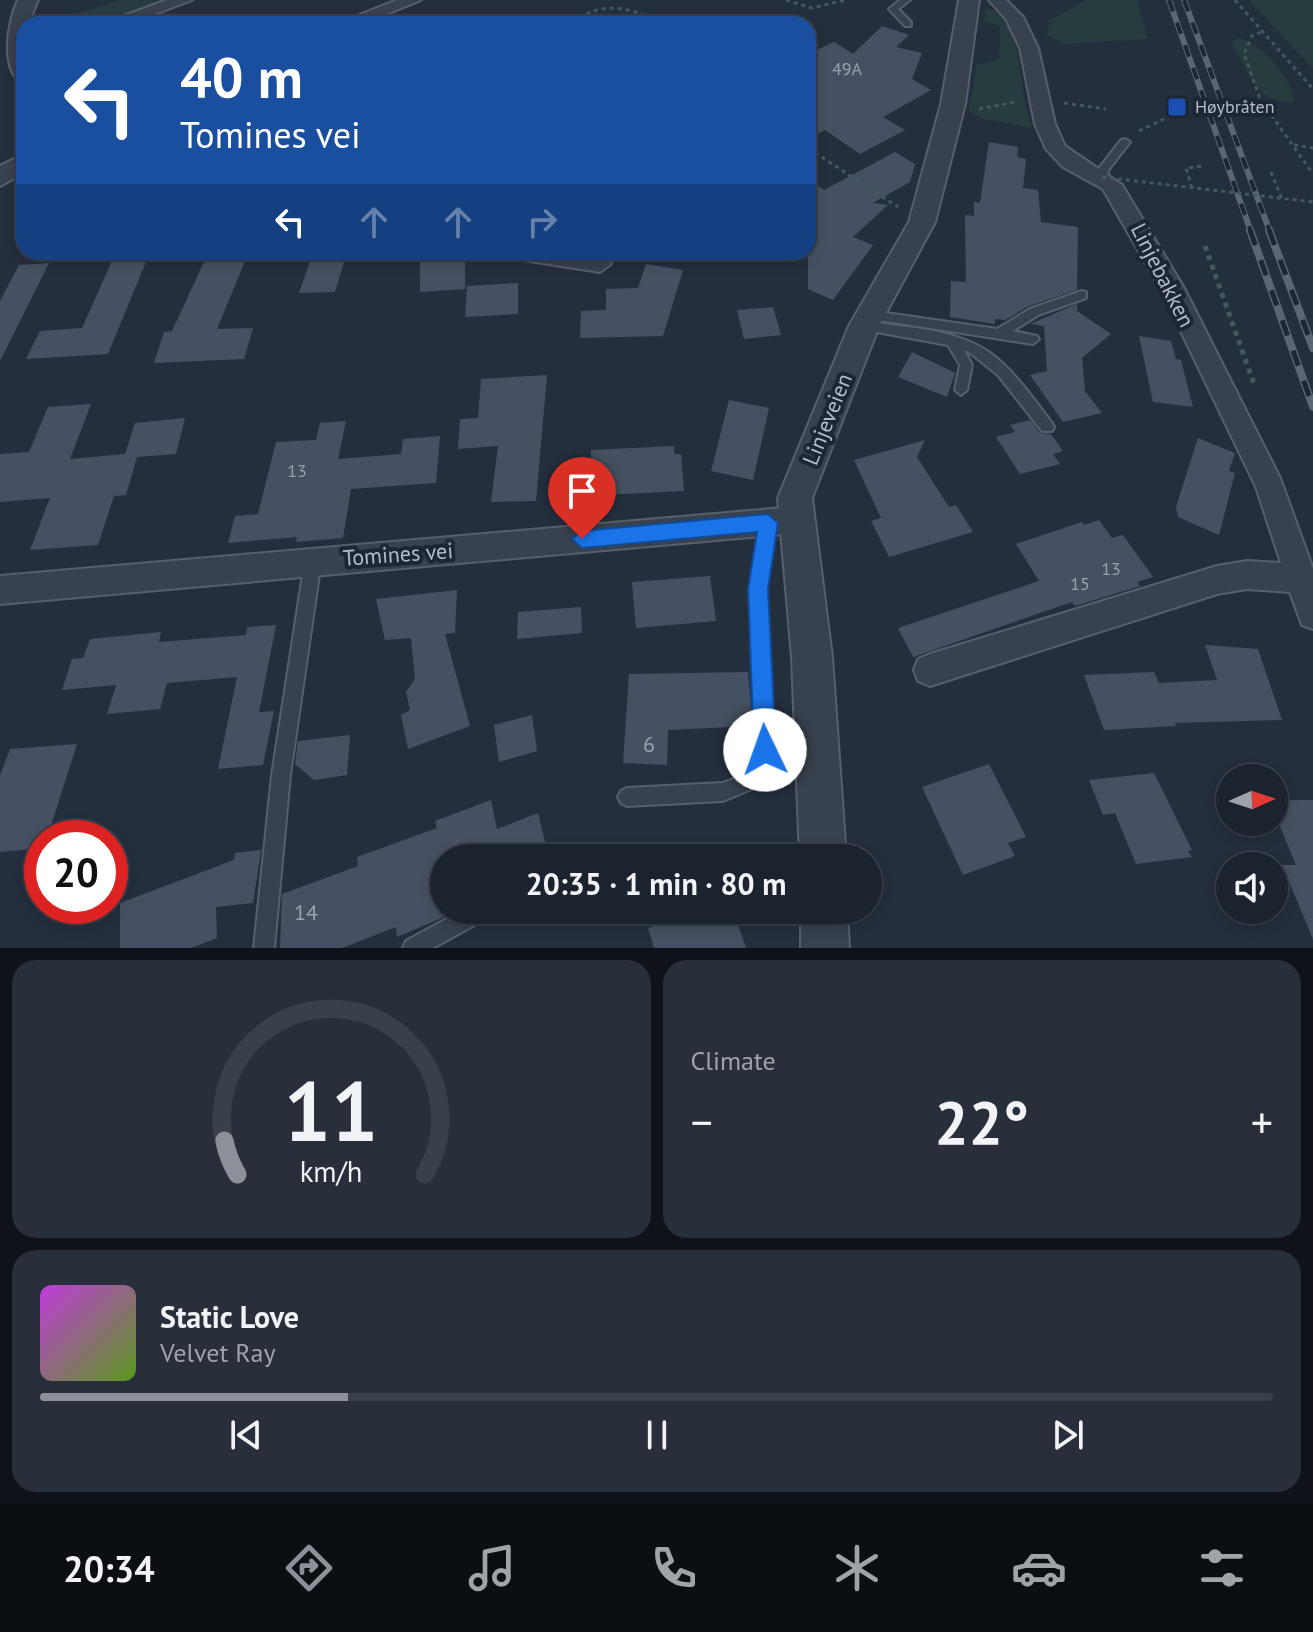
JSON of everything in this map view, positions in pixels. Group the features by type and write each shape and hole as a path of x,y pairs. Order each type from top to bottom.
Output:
{"street":[{"path":"135,16 184,0"},
{"path":"368,16 413,0"},
{"name":"Linjeveien","path":"822,844 812,657 782,521 795,498 868,320 922,222 951,109 969,0"},
{"name":"Linjebakken","path":"997,0 1023,32 1045,124 1056,149 1070,162 1102,177 1122,199 1172,288 1270,487 1313,614"},
{"path":"16,28 11,39 16,55"},
{"path":"574,260 600,264"},
{"name":"Tomines vei","path":"0,590 782,521"},
{"path":"930,670 1217,580 1247,575 1302,579"},
{"path":"824,924 825,948"}],"lane":[{"path":"906,0 893,9 908,24"},
{"path":"1102,177 1104,169 1125,142"},
{"path":"999,334 1034,312 1082,295"},
{"path":"868,320 1033,339"},
{"path":"868,320 953,342 985,355 1047,427"},
{"path":"953,342 966,365 961,390"},
{"path":"627,797 723,792 748,782 762,763 765,733 758,589 782,521"},
{"path":"264,948 281,775 313,561"},
{"path":"413,948 457,924"}],"path":[{"path":"786,0 812,8 846,0"},
{"path":"1235,0 1313,89"},
{"path":"577,16 587,6 626,2 648,16"},
{"path":"1261,32 1252,36 1244,54 1265,113"},
{"path":"951,109 967,111 1008,105 1018,99 1020,88 1036,81"},
{"path":"1079,104 1106,109"},
{"path":"1125,142 1145,126 1179,112"},
{"path":"1247,112 1272,116 1313,174"},
{"path":"1294,145 1313,148"},
{"path":"816,155 922,222"},
{"path":"1192,188 1186,168 1203,166"},
{"path":"1271,172 1282,199"},
{"path":"1102,177 1313,202"},
{"path":"1205,246 1256,391"}],"green space":[{"path":"120,0 165,0 172,7 164,16 69,16"},
{"path":"1086,0 1137,0 1148,39 1064,44 1046,35 1050,20"},
{"path":"1249,0 1313,0 1313,69 1254,6"},
{"path":"986,9 998,12 1014,39 1024,99 1033,128 983,119 969,111 977,65 999,60 1000,26 984,22"},
{"path":"1238,38 1257,47 1274,62 1288,81 1295,101 1282,102 1263,92 1248,73 1231,41"}],"building":[{"path":"882,26 909,35 896,47 922,53 912,79 931,90 883,117 905,130 860,154 825,130 816,135 816,50 834,42 853,54"},
{"path":"989,142 1018,147 1017,157 1026,159 1023,188 1038,190 1041,222 1078,227 1077,290 1029,306 1005,320 995,319 995,324 950,317 951,281 966,282 965,215 974,216 974,202 980,203"},
{"path":"895,152 915,164 910,182 873,203 888,205 853,237 873,245 833,300 808,289 808,260 816,260 816,184 824,190"},
{"path":"112,260 147,260 108,354 26,359 40,331 82,328"},
{"path":"311,260 345,260 335,292 299,293"},
{"path":"465,260 465,289 420,292 420,262"},
{"path":"245,261 217,329 253,328 244,359 154,363 164,332 172,331 204,262"},
{"path":"49,263 0,361 0,301 19,265"},
{"path":"646,264 683,270 663,336 580,338 581,311 606,310 606,289 638,288"},
{"path":"518,283 518,314 465,317 467,286"},
{"path":"1077,304 1077,311 1111,334 1082,358 1085,391 1102,413 1063,422 1030,375 1047,371 1044,326 1030,324"},
{"path":"773,307 781,335 744,339 737,310"},
{"path":"1139,336 1171,341 1176,359 1181,360 1193,407 1153,402"},
{"path":"912,352 955,373 947,397 898,377"},
{"path":"547,375 536,501 491,502 498,446 458,449 460,419 478,418 481,379"},
{"path":"729,400 769,408 753,480 711,471"},
{"path":"91,404 70,459 125,454 135,423 185,418 176,454 137,457 126,495 114,496 98,545 30,550 50,498 0,502 0,454 29,452 48,407"},
{"path":"1030,420 1040,433 1051,434 1063,451 1053,454 1060,464 1020,474 996,437 1015,432 1010,425"},
{"path":"346,421 338,459 401,454 403,439 440,436 436,483 351,489 343,538 296,542 297,537 228,543 235,516 258,514 276,442 316,440 320,423"},
{"path":"1198,438 1235,453 1229,471 1235,473 1219,535 1178,517 1176,507"},
{"path":"925,440 917,457 949,507 956,505 973,532 889,557 871,521 881,518 854,460"},
{"path":"674,446 674,454 681,454 684,491 584,496 584,459 591,459 591,450"},
{"path":"1099,520 1112,538 1123,535 1153,577 1137,582 1140,586 1075,606 1072,602 913,657 898,628 1039,581 1016,544 1082,522 1084,525"},
{"path":"710,576 716,621 636,628 632,582"},
{"path":"457,590 455,633 445,634 470,726 408,749 401,715 410,710 406,692 415,679 411,638 385,640 376,599"},
{"path":"581,607 582,633 517,639 518,612"},
{"path":"276,625 259,712 274,711 263,765 218,769 237,677 167,683 160,709 107,714 116,685 62,690 72,659 83,658 90,639 161,632 159,642 246,635 247,627"},
{"path":"1205,645 1258,649 1282,720 1175,723 1176,726 1104,730 1084,675 1154,672 1159,683 1217,680"},
{"path":"748,672 753,726 668,730 667,765 623,763 629,674"},
{"path":"532,715 537,751 499,762 494,725"},
{"path":"350,735 347,775 314,780 295,764 298,741"},
{"path":"77,744 53,820 24,820 24,850 0,852 0,775 10,749"},
{"path":"989,764 1026,837 1008,843 1015,856 963,875 922,787"},
{"path":"1154,773 1192,850 1188,851 1192,857 1136,864 1115,813 1103,815 1089,780"},
{"path":"491,800 497,829 538,813 546,844 430,844 430,923 397,937 396,927 342,948 280,948 282,894 358,866 357,857 437,828 435,821"},
{"path":"1288,800 1313,800 1313,939 1288,879 1288,865 1296,865 1284,836 1288,836"},
{"path":"261,850 253,903 216,907 217,938 191,948 120,948 120,924 128,924 128,900 234,860 235,853"},
{"path":"657,924 738,924 746,948 654,948 648,928"}],"railway":[{"path":"1169,0 1251,232"},
{"path":"1184,0 1270,232"},
{"path":"1250,230 1313,407"},
{"path":"1269,230 1313,348"}],"place":[{"name":"Høybråten","path":"1177,107"}],"route":[{"path":"582,539 768,523 758,589 765,750"}]}
